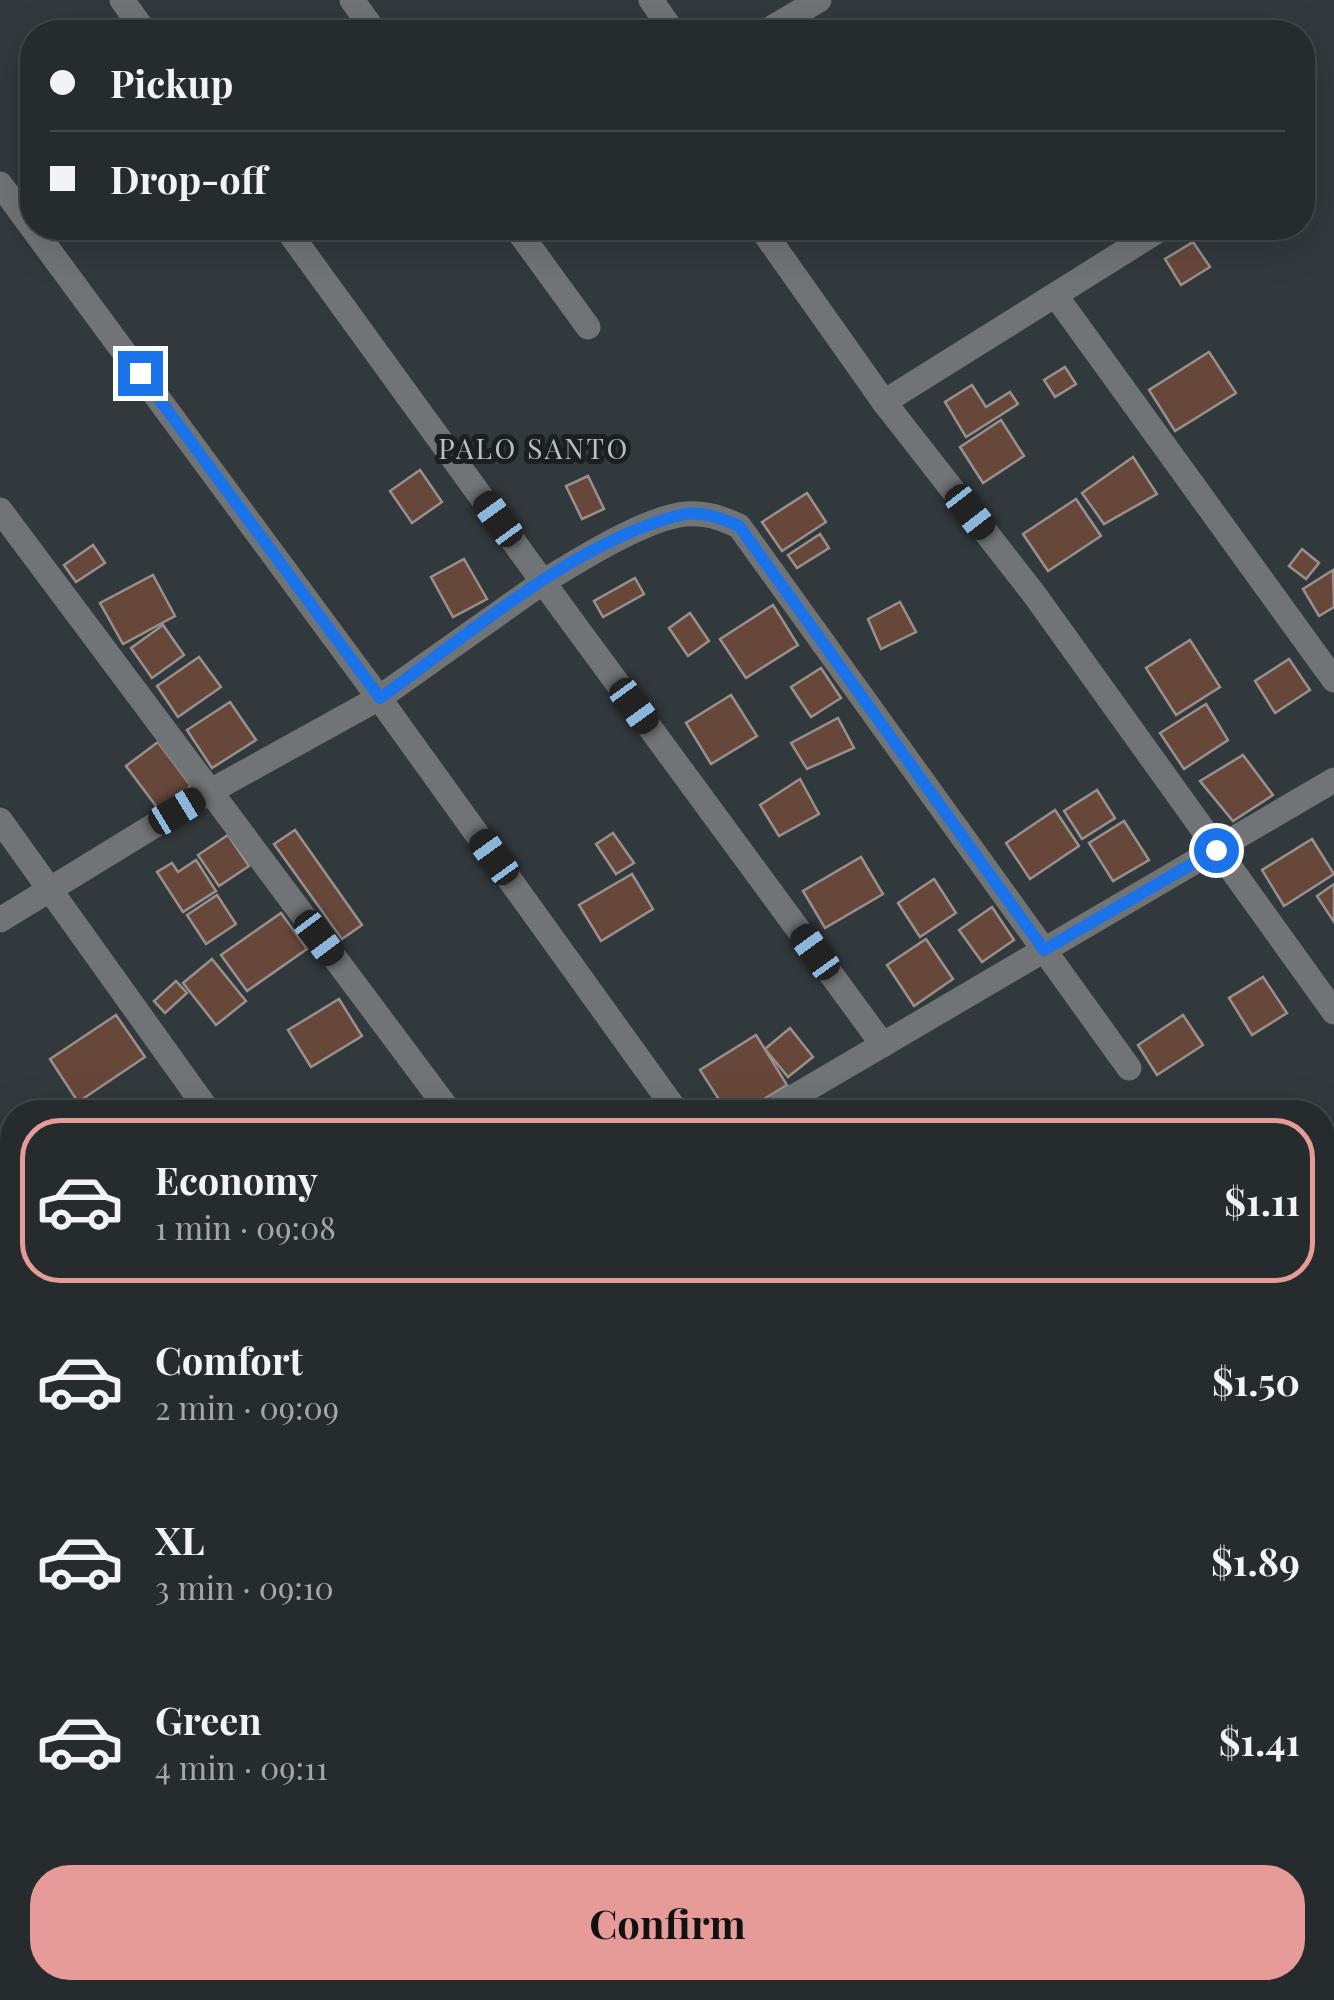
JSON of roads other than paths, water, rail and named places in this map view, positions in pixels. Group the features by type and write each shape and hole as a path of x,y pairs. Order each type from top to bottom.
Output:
{"street":[{"path":"785,20 819,0"},
{"path":"0,184 20,211"},
{"path":"41,240 380,698 669,1100"},
{"path":"295,240 882,1045"},
{"path":"525,240 588,326"},
{"path":"769,240 884,402 1034,594 1334,1012"},
{"path":"884,402 1143,240"},
{"path":"1056,296 1334,680"},
{"path":"0,510 441,1100"},
{"path":"0,920 209,792 380,698 594,550 682,514 713,515 739,526 1129,1068"},
{"path":"788,1100 1334,780"},
{"path":"0,820 199,1100"}],"district":[{"name":"PALO SANTO","path":"534,447"}]}
